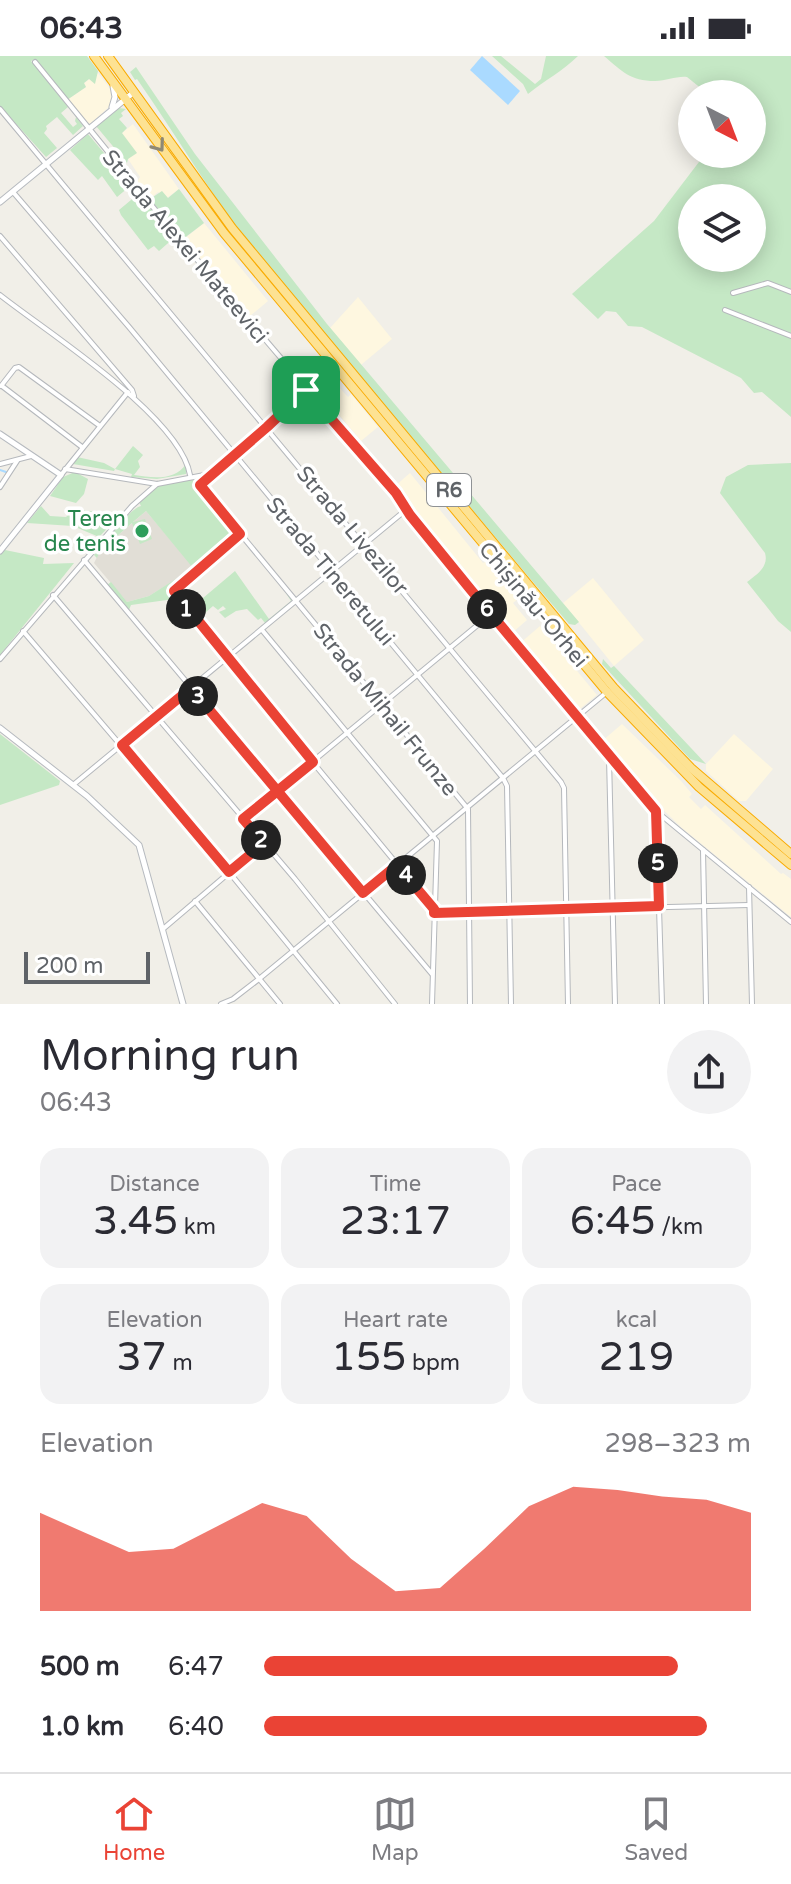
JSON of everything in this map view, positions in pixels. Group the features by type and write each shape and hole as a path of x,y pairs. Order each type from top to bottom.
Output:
{"highway":[{"name":"Chișinău-Orhei","path":"94,56 236,247 607,692 699,787 791,865"},
{"name":"Chișinău-Orhei","path":"108,56 232,228 614,688 691,768 791,854"}],"street":[{"name":"Strada Alexei Mateevici","path":"35,62 656,811 791,922"},
{"path":"108,112 115,97 110,78"},
{"path":"0,202 134,92"},
{"name":"Strada Livezilor","path":"0,109 563,785 568,1004"},
{"name":"Strada Tineretului","path":"13,192 503,778"},
{"path":"0,236 134,396"},
{"path":"733,293 768,283 791,292"},
{"path":"0,295 134,396 183,454 190,476"},
{"path":"725,310 791,336"},
{"path":"82,447 1,385 15,368 19,367 100,426"},
{"path":"65,469 157,484 215,473 306,390"},
{"path":"0,551 128,392"},
{"path":"0,434 61,475"},
{"path":"0,464 31,456"},
{"path":"0,487 17,461"},
{"name":"Strada Mihail Frunze","path":"215,473 200,485 468,809 470,1004"},
{"path":"0,659 84,560 138,500 157,484"},
{"path":"72,786 407,509"},
{"path":"240,534 174,591 434,911 469,913 749,905"},
{"path":"84,560 432,974"},
{"path":"53,595 264,843 395,1004"},
{"path":"243,819 491,614"},
{"path":"262,630 437,841 432,1004"},
{"path":"23,631 337,1004"},
{"path":"221,1004 233,999 259,979 607,692"},
{"path":"0,728 124,828 139,845 183,1004"},
{"path":"609,756 615,1004"},
{"path":"503,778 507,789 511,1004"},
{"path":"656,811 662,1004"},
{"path":"163,929 264,843"},
{"path":"703,850 706,1004"},
{"path":"749,887 752,1004"},
{"path":"195,901 280,1004"}],"shaded area":[{"path":"98,73 113,97 110,106 87,124 67,100 86,87 84,83"},
{"path":"133,124 179,189 167,198 158,192 150,199 136,183 140,177 128,159 122,133"},
{"path":"204,223 268,301 250,316 184,239"},
{"path":"358,297 392,339 361,365 330,328"},
{"path":"338,386 348,397 351,394 378,427 361,441 335,410 332,412 322,400"},
{"path":"410,473 483,563 487,561 518,599 513,603 527,620 512,633 394,487"},
{"path":"146,511 194,568 149,596 127,602 94,563 100,551"},
{"path":"593,578 644,640 614,666 563,603"},
{"path":"540,626 597,695 576,712 519,644"},
{"path":"622,724 681,781 692,794 689,797 701,809 705,805 781,874 791,879 791,917 682,828 639,786 602,741"},
{"path":"734,734 773,769 746,801 739,801 706,771 706,764"}],"green space":[{"path":"0,56 87,56 98,71 95,84 89,79 84,83 86,87 67,100 35,59 31,61 68,107 61,113 73,127 77,124 76,117 83,126 73,135 57,117 46,126 44,133 57,148 46,157 0,106"},
{"path":"492,56 501,56 535,84 541,79 546,56 578,56 528,94 523,84"},
{"path":"604,56 791,56 791,417 762,392 754,393 741,378 642,327 628,326 616,312 606,311 598,319 572,294 654,221 678,190 678,272 766,272 766,184 682,184 694,168 766,168 766,80 691,80 679,77 655,81 627,74"},
{"path":"136,67 195,154 327,324 579,622 569,624 246,240 135,80 130,72"},
{"path":"119,108 126,109 119,119 127,128 122,133 137,153 127,163 96,126"},
{"path":"88,134 175,237 159,251 154,246 148,250 119,210 137,195 129,187 117,197 102,176 98,180 70,150"},
{"path":"179,189 204,223 183,239 150,199 162,191 168,198"},
{"path":"133,446 143,455 134,475 170,476 186,464 186,474 157,479 131,477 132,474 115,469"},
{"path":"77,457 104,463 115,469 73,464"},
{"path":"791,463 791,632 778,621 747,582 764,566 765,553 720,493 726,477 748,465"},
{"path":"75,472 88,479 84,494 76,503 50,496 63,477"},
{"path":"210,475 197,486 237,534 172,587 169,594 174,599 131,605 129,610 107,585 111,582 127,602 149,596 193,568 146,511 133,522 145,519 152,539 140,544 132,523 100,551 97,558 94,555 124,519 141,506 139,502 158,486"},
{"path":"41,506 50,516 66,517 75,509 112,514 113,511 123,512 99,537 73,526 27,523"},
{"path":"5,550 44,558 43,564 74,563 0,655 0,554"},
{"path":"235,571 269,619 291,601 282,587 292,599 291,602 263,626 265,623 261,618 258,620 247,609 225,618 219,612 226,609 223,606 218,610 213,606 198,619 190,609"},
{"path":"603,659 611,668 614,666 706,764 690,759 602,664"},
{"path":"0,734 60,781 59,785 0,805"}],"water":[{"path":"482,56 520,91 508,105 470,70"}],"waterway":[{"path":"0,470 6,472"}],"place":[{"name":"Teren de tenis","path":"142,531"}],"route":[{"path":"306,390 200,485 240,534 174,591 313,762 278,790 243,819 264,843 229,872 122,745 191,688 278,790 363,893 397,865 434,909 434,913 659,906 656,811 471,590 396,493 306,390"}]}
